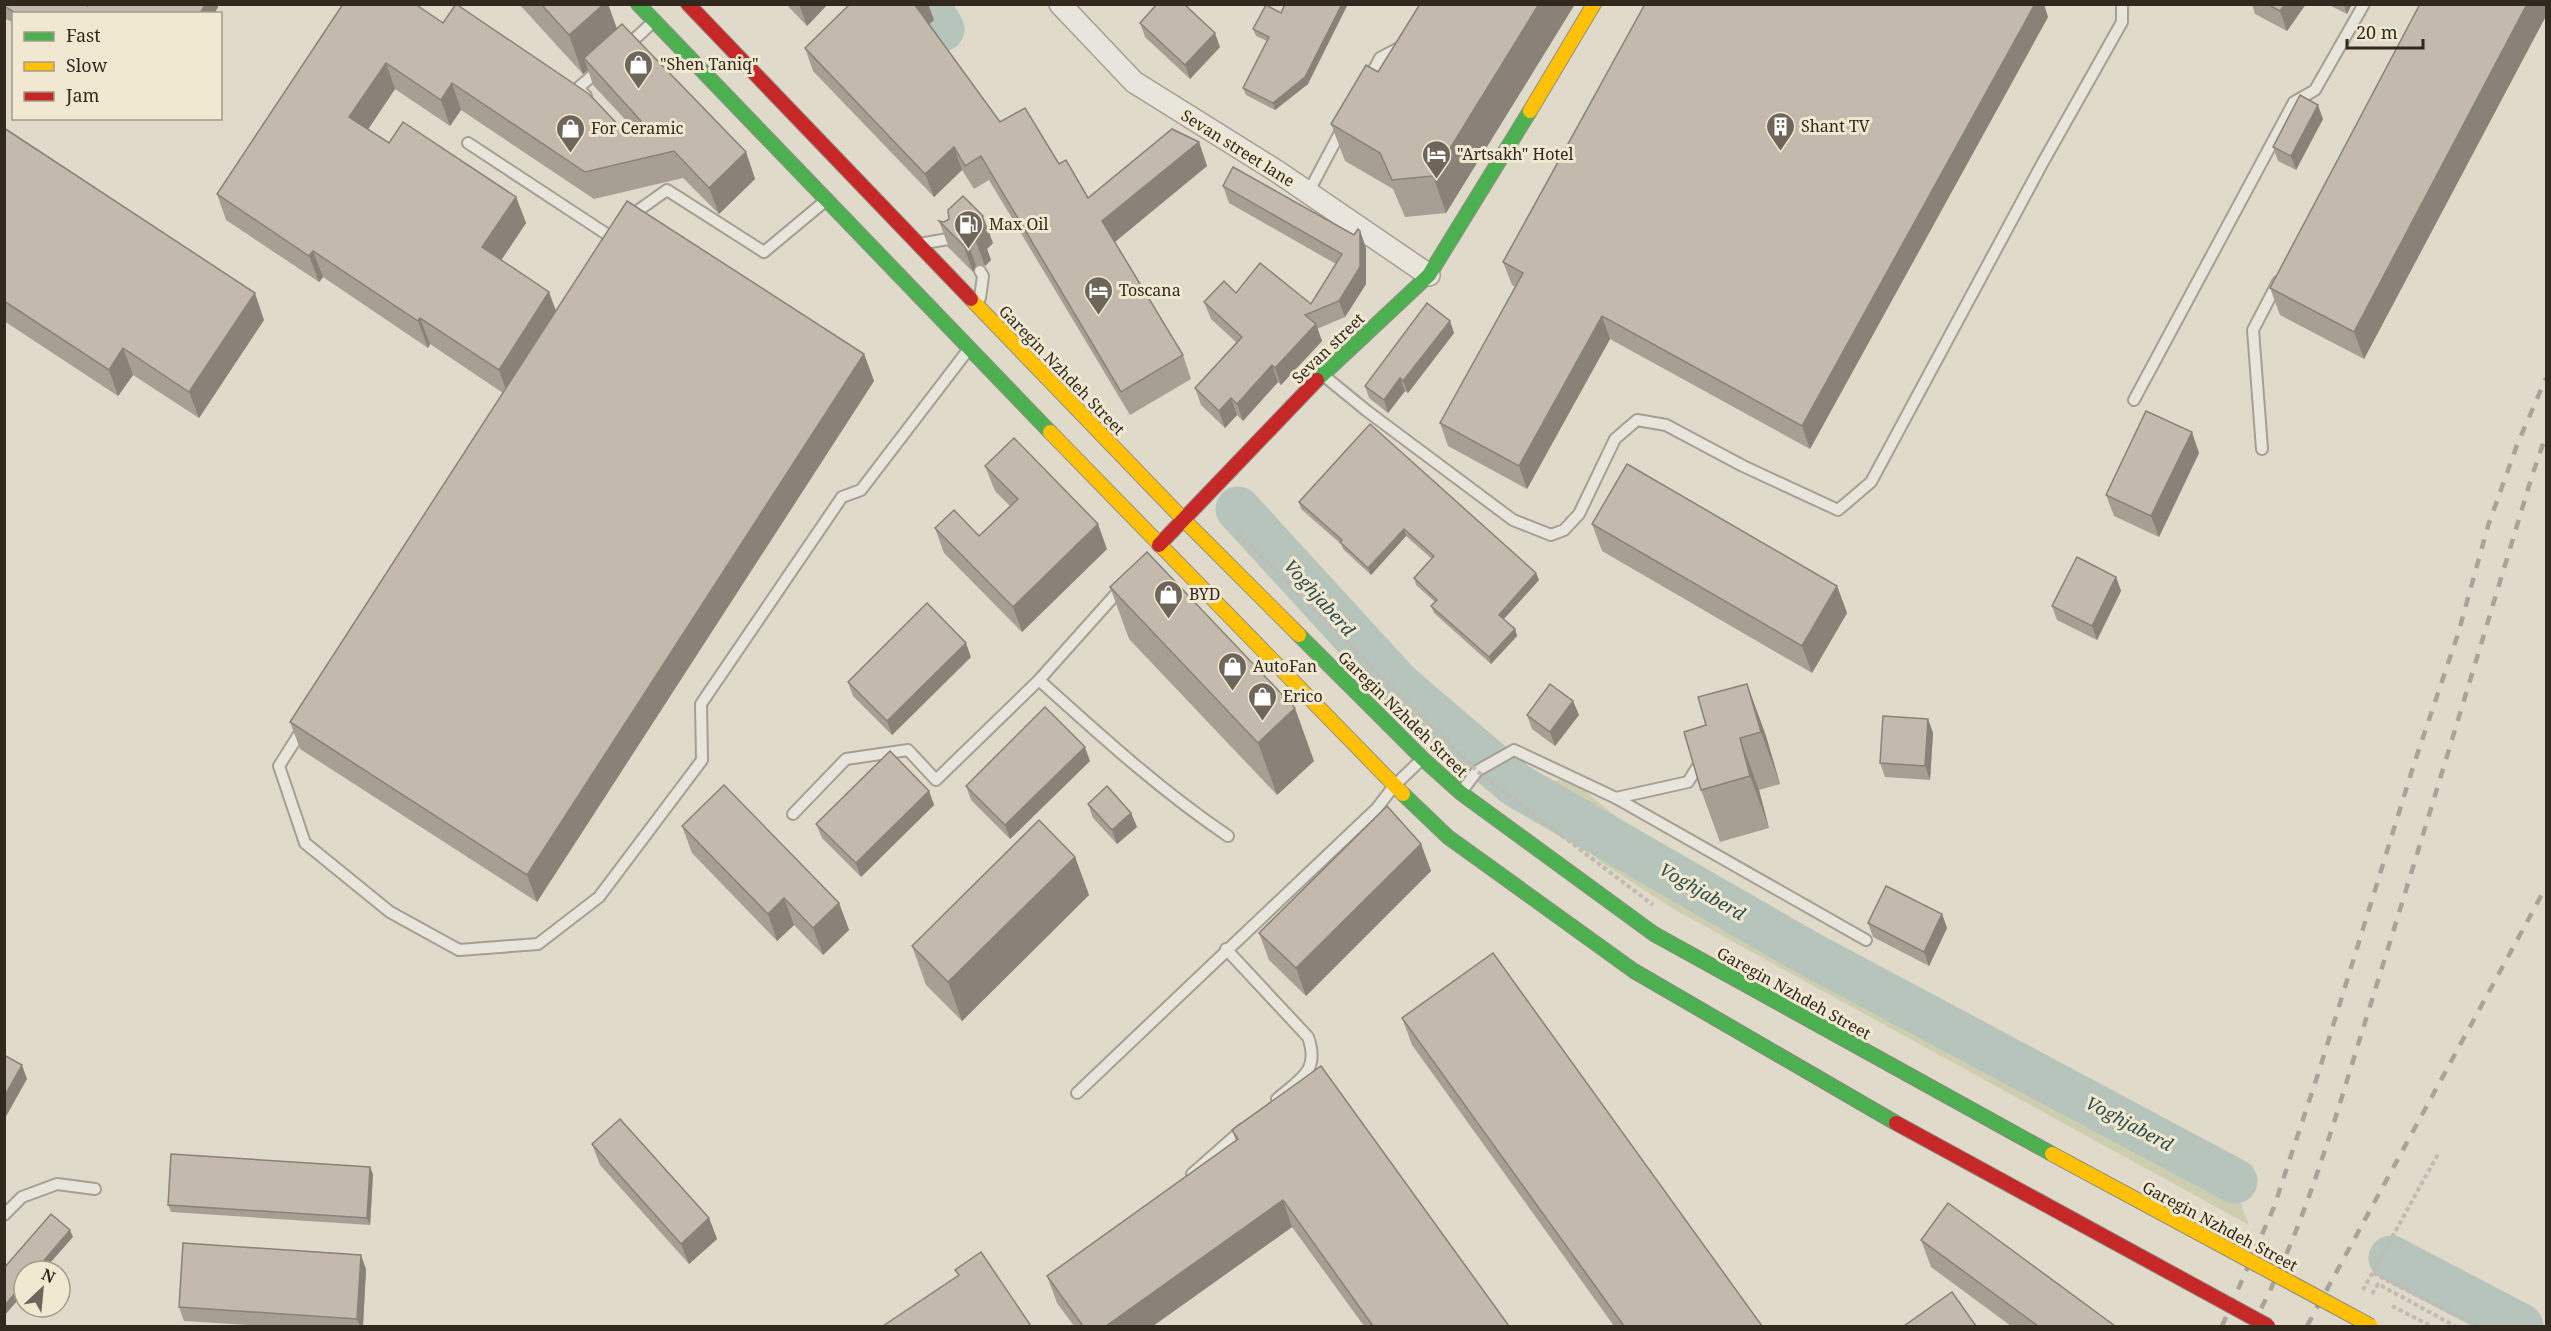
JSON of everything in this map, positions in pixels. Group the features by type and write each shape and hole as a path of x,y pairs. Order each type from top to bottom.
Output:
{"main road":[{"path":"639,4 969,348 1155,549 1448,837 1634,971 1920,1137 2268,1326"},
{"name":"Garegin Nzhdeh Street","path":"688,4 1182,519 1423,759 1461,793 1654,934 1969,1110 2370,1326"},
{"name":"Sevan street","path":"1155,549 1323,374 1429,275 1463,223 1594,4"}],"street":[{"name":"Sevan street lane","path":"1060,4 1134,82 1308,193 1429,275"}],"lane":[{"path":"1323,374 1367,411 1514,520 1551,535 1564,530 1579,514 1615,439 1637,420 1666,425 1743,466 1838,510 1870,482 2042,164 2122,22 2122,4"},
{"path":"2134,400 2294,102 2315,90 2364,4"},
{"path":"593,104 578,88 654,21"},
{"path":"1363,89 1380,58 1400,48 1405,39"},
{"path":"1308,193 1347,120"},
{"path":"468,143 611,244 624,220 667,190 764,252 826,200"},
{"path":"919,244 948,239 953,242"},
{"path":"2262,449 2253,330 2286,268"},
{"path":"979,307 983,276 980,270"},
{"path":"311,716 279,766 305,843 390,912 459,950 538,944 599,897 702,760 701,704 842,497 861,490 969,348"},
{"path":"793,813 846,759 908,750 936,780 1039,680 1129,579"},
{"path":"1039,680 1128,760 1193,812 1228,836"},
{"path":"1616,798 1688,782 1711,745"},
{"path":"1461,793 1480,769 1514,750 1616,798 1866,940"},
{"path":"1077,1093 1377,808 1394,786 1423,759"},
{"path":"1226,949 1308,1037 1314,1053 1310,1070 1265,1110"},
{"path":"1185,1180 1256,1117"},
{"path":"4,1215 22,1197 57,1184 95,1189"}],"path":[{"path":"1238,534 1480,769 1659,909"},
{"path":"2360,1296 2439,1154"},
{"path":"2373,1273 2477,1326"},
{"path":"2372,1294 2378,1284 2455,1326"},
{"path":"2361,1289 2382,1300"},
{"path":"2392,1305 2432,1326"}],"green space":[{"path":"1558,780 1575,783 1662,854 1703,881 1738,895 1781,920 1805,930 1842,960 2124,1112 2202,1158 2232,1182 2249,1225 1677,911 1605,865 1525,799 1539,788"}],"building":[{"path":"4,4 84,4 87,6 88,4 205,4 201,12 14,12"},
{"path":"343,4 415,4 443,23 456,4 589,94 624,131 631,133 641,121 584,58 622,24 746,152 709,188 674,151 585,172 452,83 441,100 386,63 349,117 389,143 403,122 516,197 482,247 549,292 499,370 420,318 418,321 313,251 309,256 217,194"},
{"path":"541,4 604,4 569,35"},
{"path":"850,4 916,4 1000,122 1025,108 1059,164 1066,160 1088,198 1172,129 1199,142 1102,221 1183,355 1121,392 981,156 965,166 954,147 925,174 805,48"},
{"path":"1157,4 1184,4 1215,33 1185,65 1140,23"},
{"path":"1285,4 1342,4 1305,77 1273,103 1243,88 1269,37 1253,29 1266,5 1281,13"},
{"path":"1420,4 1539,4 1433,176 1392,180 1380,153 1331,124 1366,65 1378,72"},
{"name":"Shant TV","path":"1645,4 2035,4 1802,426 1602,316 1519,466 1440,423 1523,273 1503,262"},
{"path":"2267,4 2285,4 2280,11"},
{"path":"2420,4 2527,4 2354,332 2270,288"},
{"path":"2300,95 2318,105 2291,156 2273,147"},
{"path":"4,128 255,293 189,392 123,348 109,370 4,301"},
{"path":"1233,167 1354,235 1358,229 1360,231 1360,267 1339,301 1305,315 1316,324 1275,368 1272,365 1237,404 1231,398 1219,411 1195,388 1242,337 1204,302 1224,281 1236,293 1260,263 1311,304 1342,254 1223,186"},
{"path":"963,196 983,216 973,226 981,233 975,239 971,236 966,238 963,245 939,221 944,222 949,219 948,210"},
{"path":"627,201 864,354 527,875 290,722"},
{"path":"1427,303 1450,321 1403,381 1400,378 1384,400 1365,386"},
{"path":"2146,411 2192,432 2151,516 2106,495"},
{"path":"1370,424 1536,573 1499,615 1515,629 1489,657 1431,606 1437,600 1414,578 1434,556 1404,529 1368,568 1340,542 1342,540 1299,502"},
{"path":"1014,438 1098,524 1013,607 935,528 954,510 979,536 1018,499 985,466"},
{"path":"1627,464 1837,586 1802,646 1592,524"},
{"path":"1147,552 1295,708 1258,743 1110,587"},
{"path":"2077,557 2116,577 2092,626 2052,606"},
{"path":"927,603 966,643 887,721 848,682"},
{"path":"1550,684 1573,701 1550,732 1527,715"},
{"path":"1747,684 1761,732 1740,738 1750,776 1701,790 1684,732 1706,725 1698,697"},
{"path":"1045,707 1085,747 1005,825 966,786"},
{"path":"1883,716 1928,719 1925,766 1880,763"},
{"path":"890,751 929,791 856,863 816,824"},
{"path":"724,785 839,903 813,928 784,898 768,914 682,826"},
{"path":"1107,786 1131,813 1112,830 1088,804"},
{"path":"1387,806 1421,844 1296,968 1259,933"},
{"path":"1039,820 1075,857 948,982 912,946"},
{"path":"1886,886 1942,914 1924,952 1868,923"},
{"path":"1493,953 1762,1326 1624,1326 1402,1018"},
{"path":"4,1055 22,1065 4,1097"},
{"path":"1321,1066 1509,1326 1373,1326 1283,1200 1106,1326 1083,1326 1047,1276 1238,1139 1232,1130"},
{"path":"620,1119 709,1218 681,1244 592,1144"},
{"path":"171,1154 370,1167 367,1218 168,1205"},
{"path":"1948,1203 2115,1326 2038,1326 1921,1240"},
{"path":"51,1214 70,1230 45,1259 12,1259 12,1297 4,1306 4,1268"},
{"path":"183,1243 361,1255 357,1319 179,1307"},
{"path":"981,1252 1031,1326 883,1326 959,1275 955,1270"},
{"path":"1952,1292 1976,1326 1904,1326"}],"waterway":[{"name":"Voghjaberd","path":"927,4 942,29"},
{"name":"Voghjaberd","path":"1238,509 1398,684 1516,785 1806,952 2235,1181"},
{"name":"Voghjaberd","path":"2391,1258 2521,1326"}],"railway":[{"path":"2222,1326 2274,1207 2319,1071 2414,764 2458,634 2488,526 2517,445 2546,378"},
{"path":"2252,1326 2272,1288 2320,1166 2546,435"},
{"path":"2307,1326 2546,887"}],"traffic: fast":[{"path":"638,4 1050,432"},
{"path":"1317,380 1429,275 1530,111"},
{"path":"1299,635 1423,759 1461,793 1654,934"},
{"path":"1403,794 1448,837 1634,971"},
{"path":"1654,934 2052,1154"},
{"path":"1634,971 1896,1123"}],"traffic: slow":[{"path":"1530,111 1594,4"},
{"path":"971,299 1182,518 1299,635"},
{"path":"1050,432 1403,794"},
{"path":"2052,1154 2371,1326"}],"traffic: jam":[{"path":"688,4 971,299"},
{"path":"1159,545 1317,380"},
{"path":"1896,1123 2268,1326"}],"place":[{"name":"\"Shen Taniq\"","path":"639,90"},
{"name":"Shant TV","path":"1780,152"},
{"name":"For Ceramic","path":"570,154"},
{"name":"\"Artsakh\" Hotel","path":"1436,180"},
{"name":"Max Oil","path":"968,250"},
{"name":"Tosсana","path":"1098,316"},
{"name":"BYD","path":"1168,620"},
{"name":"AutoFan","path":"1232,692"},
{"name":"Erico","path":"1262,722"}]}
